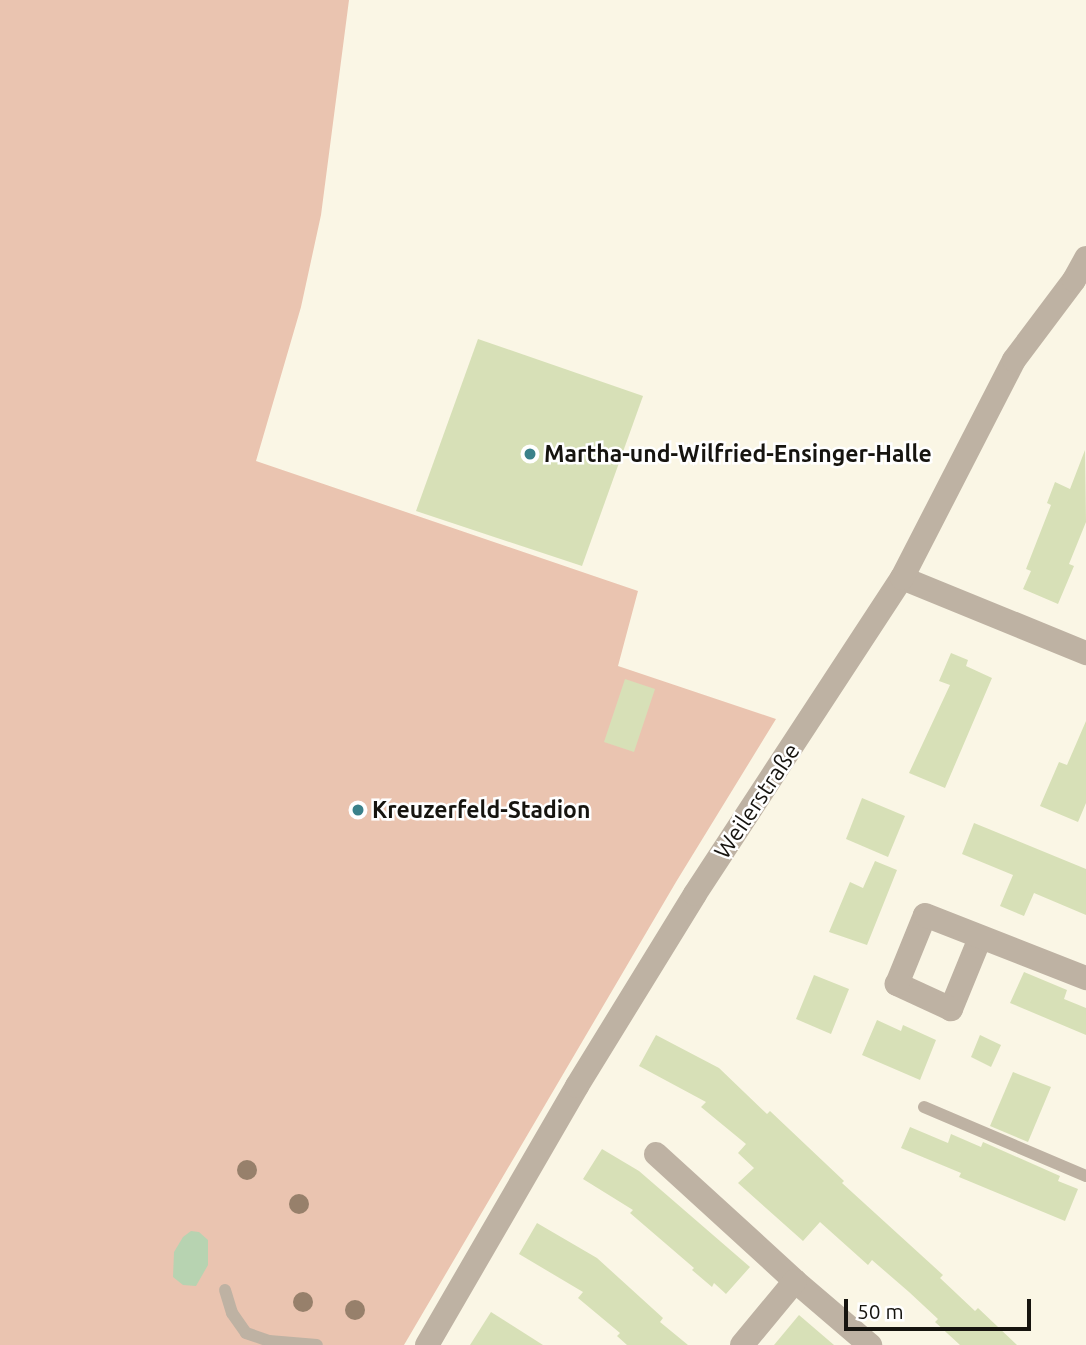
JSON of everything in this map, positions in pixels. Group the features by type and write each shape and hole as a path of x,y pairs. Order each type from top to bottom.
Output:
{"street":[{"name":"Weilerstraße","path":"427,1345 577,1086 688,906 902,578 1014,360 1080,278 1086,258"},
{"path":"902,578 1083,643"},
{"path":"980,939 1086,978"},
{"path":"656,1154 795,1282 870,1345"},
{"path":"742,1345 795,1282"}],"lane":[{"path":"924,1107 1086,1176"},
{"path":"225,1290 232,1313 246,1333 267,1343 317,1345"}],"shaded area":[{"path":"0,0 349,0 321,215 301,307 256,461 638,591 618,666 776,719 676,882 404,1345 0,1345"},
{"path":"191,1231 199,1232 208,1240 208,1265 196,1286 183,1285 173,1277 174,1252 183,1237"}],"building":[{"name":"Martha-und-Wilfried-Ensinger-Halle","path":"478,339 643,396 582,566 416,511"},
{"path":"1085,450 1086,522 1069,564 1074,566 1058,604 1023,589 1031,571 1026,569 1051,505 1047,503 1055,482 1070,489"},
{"path":"951,653 968,660 966,666 992,678 945,788 909,773 950,685 939,681"},
{"path":"625,679 655,689 634,752 604,742"},
{"path":"1086,721 1086,803 1078,822 1040,806 1059,762 1067,765"},
{"path":"862,798 905,816 888,857 846,839"},
{"path":"974,823 1086,869 1086,915 1034,893 1024,916 1000,906 1013,875 962,854"},
{"path":"875,861 897,870 867,945 829,932 850,882 863,888"},
{"path":"1024,972 1067,990 1064,999 1086,1008 1086,1035 1010,1003"},
{"path":"814,975 849,989 831,1034 796,1019"},
{"path":"877,1020 901,1031 903,1025 936,1040 920,1080 862,1055"},
{"path":"656,1035 719,1068 767,1114 770,1111 844,1181 842,1183 943,1275 940,1278 975,1311 978,1308 1017,1345 960,1345 935,1322 938,1319 909,1292 872,1260 868,1265 820,1222 803,1241 738,1183 754,1168 738,1153 746,1144 701,1107 706,1102 639,1066"},
{"path":"980,1035 1001,1045 991,1067 971,1057"},
{"path":"1013,1072 1051,1087 1028,1142 990,1126"},
{"path":"910,1127 948,1143 951,1134 981,1147 983,1142 1060,1176 1058,1181 1078,1189 1065,1221 959,1177 961,1173 901,1148"},
{"path":"602,1149 639,1171 750,1267 726,1294 714,1283 712,1287 692,1270 694,1268 630,1213 633,1210 583,1179"},
{"path":"537,1223 597,1258 663,1318 660,1322 688,1345 627,1345 617,1336 620,1333 578,1298 583,1292 519,1254"},
{"path":"491,1312 543,1345 470,1345"},
{"path":"799,1315 834,1345 774,1345"}],"place":[{"name":"Martha-und-Wilfried-Ensinger-Halle","path":"530,454"},
{"name":"Kreuzerfeld-Stadion","path":"358,810"}]}
